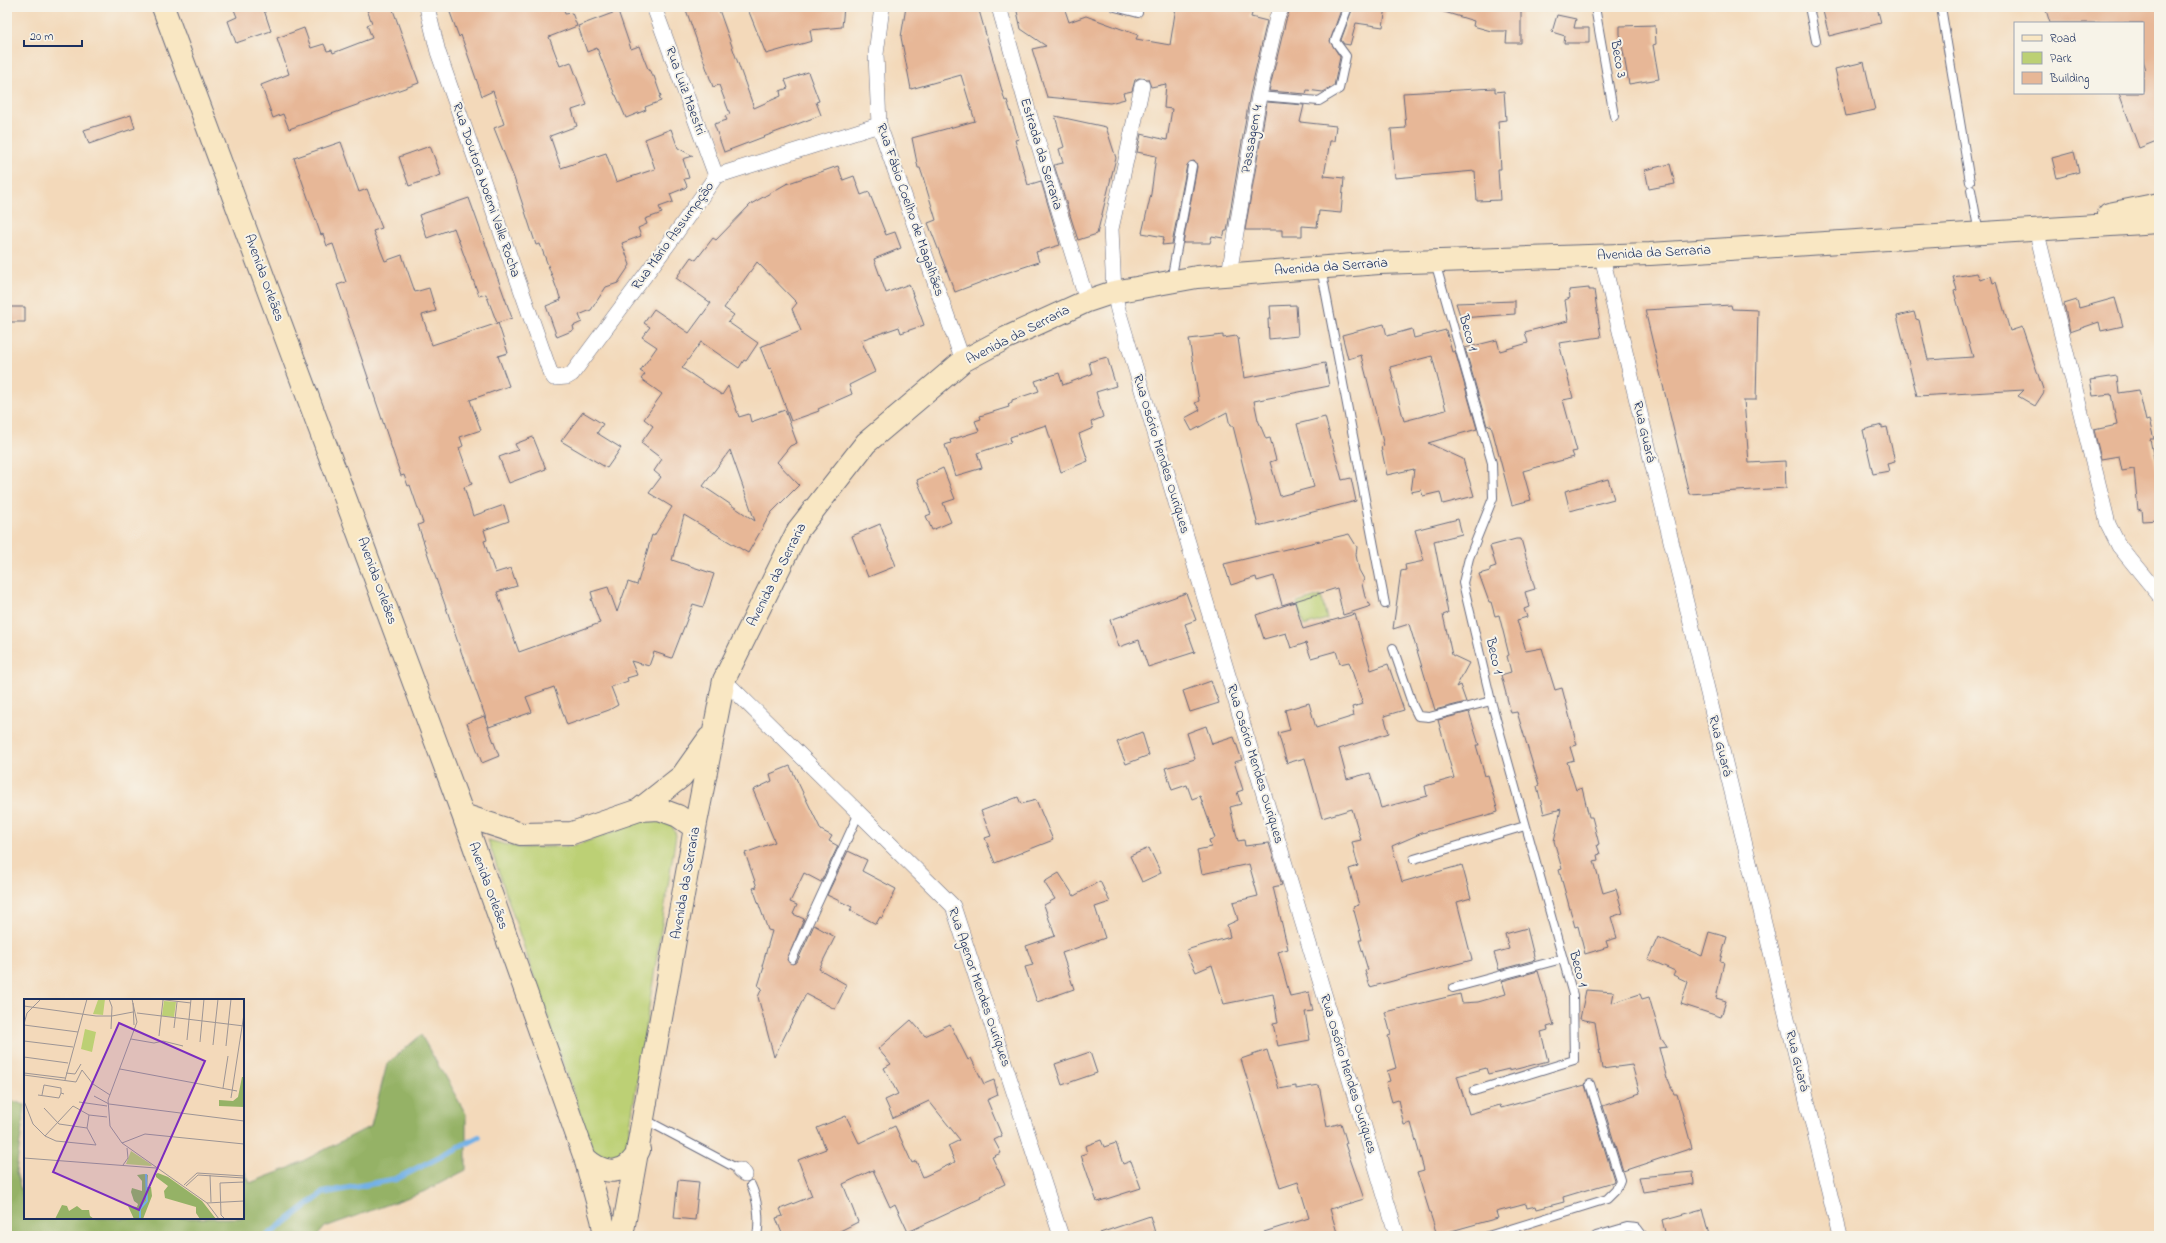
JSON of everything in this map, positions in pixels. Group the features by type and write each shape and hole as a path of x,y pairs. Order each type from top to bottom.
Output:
{"main road":[{"name":"Avenida Orleães","path":"163,7 463,815 585,1158 602,1219 605,1236"},
{"name":"Avenida da Serraria","path":"2036,229 2159,204"},
{"name":"Avenida da Serraria","path":"622,1236 639,1150 695,828 724,680 798,530 866,443 963,362 1006,338 1087,301 1114,292 1171,281 1229,274 1321,267 1602,257 2159,222"},
{"path":"639,810 682,776 713,732"},
{"path":"463,815 521,834 572,833 639,810 659,809 678,816 695,828"},
{"path":"585,1158 596,1168 613,1171 629,1165 639,1150"}],"street":[{"name":"Rua Doutora Noemi Valle Rocha","path":"427,7 438,52 550,372"},
{"name":"Rua Luiz Maestri","path":"654,7 716,176"},
{"name":"Rua Fábio Coelho de Magalhães","path":"882,7 876,54 879,125 963,362"},
{"name":"Estrada da Serraria","path":"999,7 1027,108 1087,301"},
{"name":"Passagem 4","path":"1229,274 1260,96 1277,17 1282,7"},
{"name":"Rua Osório Mendes Ouriques","path":"1142,86 1111,229 1114,292 1397,1236"},
{"name":"Rua Mário Assumpção","path":"550,372 554,378 561,379 572,374 672,239 716,176 879,125"},
{"path":"2036,229 2108,524 2119,546 2159,596"},
{"name":"Rua Guará","path":"1602,257 1840,1236"},
{"name":"Rua Agenor Mendes Ouriques","path":"724,680 953,906 1061,1236"}],"lane":[{"path":"1115,7 1138,13"},
{"path":"1260,96 1318,101 1339,89 1346,56 1335,41 1348,7"},
{"name":"Beco 3","path":"1595,7 1614,116"},
{"path":"1809,7 1816,40"},
{"path":"1941,7 1970,182"},
{"path":"1171,281 1192,166"},
{"path":"1971,190 1979,234"},
{"name":"Beco 1","path":"1435,262 1492,463 1493,498 1468,558 1463,583 1491,701 1573,995 1574,1060 1474,1091"},
{"path":"1321,267 1385,604"},
{"path":"1393,648 1413,706 1418,716 1429,717 1491,701"},
{"path":"792,959 859,813"},
{"path":"1414,859 1525,826"},
{"path":"1453,988 1562,959"},
{"path":"1488,1236 1607,1199 1616,1190 1620,1180 1590,1084"},
{"path":"644,1119 745,1176 755,1193 759,1226 757,1236"},
{"path":"1596,1236 1627,1227 1637,1228 1643,1236"}],"green space":[{"path":"1321,596 1327,619 1304,626 1297,603"},
{"path":"653,817 671,823 676,835 627,1146 620,1155 606,1158 596,1153 592,1149 488,840 520,848 574,846"},
{"path":"421,1035 466,1114 466,1170 423,1192 325,1227 317,1236 7,1236 7,1099 24,1105 16,1172 24,1200 24,1219 244,1219 244,1170 250,1183 289,1168 371,1126 387,1064"}],"building":[{"path":"233,7 263,7 271,31 236,43 228,21 237,17"},
{"path":"366,7 392,7 419,83 289,129 283,114 273,118 261,85 289,74 277,38 304,28 311,48 324,44 327,51 332,50 333,53 372,38 367,25 372,23"},
{"path":"448,7 563,7 565,14 572,13 577,26 549,37 560,66 571,62 587,105 572,110 577,126 550,136 561,168 606,153 616,182 655,169 645,139 671,129 678,148 693,156 683,159 689,178 684,179 687,186 670,194 673,202 659,207 662,213 645,219 647,224 638,228 641,236 622,243 630,265 618,283 606,287 591,310 579,315 582,322 573,326 574,330 557,337 546,306 561,300 540,244 536,245 514,178 494,128 504,124 493,91 482,96 461,35 459,37"},
{"path":"685,7 718,7 754,108 781,96 780,91 788,88 785,80 808,72 819,101 816,102 821,115 724,152 714,124 727,120 725,116 730,114 719,85 713,87"},
{"path":"747,7 844,7 842,27 810,30 812,41 766,54"},
{"path":"906,7 978,7 1005,101 1007,100 1019,139 1015,140 1028,185 1041,181 1060,245 1036,252 1039,262 955,292 928,223 936,220 920,168 918,168 912,138 975,121 961,75 911,89 901,37"},
{"path":"1016,7 1064,7 1069,22 1086,16 1138,35 1136,39 1170,45 1176,7 1254,7 1251,17 1267,21 1250,94 1227,231 1225,231 1223,238 1212,236 1210,243 1183,243 1197,167 1196,162 1193,161 1187,165 1172,244 1162,245 1164,237 1142,233 1151,194 1156,156 1137,152 1141,134 1167,140 1172,109 1164,108 1166,84 1151,87 1148,79 1139,78 1135,80 1132,91 1123,93 1125,99 1110,103 1047,97 1032,49 1046,46 1021,29"},
{"path":"1291,7 1342,7 1330,41 1340,57 1334,86 1323,92 1307,90 1306,94 1269,91 1286,20"},
{"path":"1353,7 1386,7 1383,27 1356,23 1350,45 1344,44 1341,40"},
{"path":"1442,7 1521,7 1521,43 1506,43 1507,31 1491,31 1473,26 1474,21 1441,11"},
{"path":"1822,7 1877,7 1881,23 1829,36"},
{"path":"2045,7 2159,7 2159,140 2139,148 2119,94 2144,94 2144,71 2146,70 2144,63 2144,22 2050,22"},
{"path":"618,11 631,49 639,46 648,69 652,76 654,76 661,96 659,96 661,101 645,107 646,110 626,118 615,95 597,48 587,52 578,26"},
{"path":"1557,15 1576,19 1574,28 1589,28 1589,43 1564,43 1565,36 1552,32"},
{"path":"1655,25 1656,44 1653,45 1659,79 1629,84 1620,34 1620,26"},
{"path":"1864,62 1875,110 1846,116 1835,69"},
{"path":"1495,88 1495,92 1504,91 1506,120 1498,121 1501,169 1498,169 1500,200 1477,201 1475,171 1395,178 1391,129 1406,128 1403,93"},
{"path":"1267,102 1304,105 1300,122 1336,126 1334,141 1330,141 1324,176 1344,178 1341,213 1319,211 1317,227 1302,226 1302,236 1282,236 1282,230 1245,230"},
{"path":"131,115 135,128 89,144 84,130"},
{"path":"1055,116 1106,127 1116,158 1097,234 1078,240 1054,165 1063,163 1059,149 1064,147"},
{"path":"341,142 359,192 367,189 382,228 373,231 385,261 402,255 415,292 429,288 436,311 422,315 432,345 498,323 508,353 498,356 509,386 470,400 481,430 460,437 463,446 459,448 472,484 464,487 473,516 504,505 509,521 484,530 487,540 484,541 495,573 511,568 517,586 497,592 519,652 600,623 591,599 593,599 591,592 608,587 617,612 628,582 637,585 652,535 654,536 672,507 649,493 661,477 654,471 662,459 641,443 653,426 644,419 662,394 641,379 645,374 640,371 657,347 642,337 650,327 644,323 654,309 689,333 711,303 676,278 691,257 696,260 713,238 716,240 751,204 786,184 838,166 843,180 854,176 861,195 869,192 886,235 895,232 901,248 874,259 886,293 909,284 924,325 901,333 899,327 861,340 875,372 849,385 852,394 818,409 819,411 791,421 771,368 769,369 760,347 801,331 792,309 797,303 757,262 724,308 734,315 728,322 758,343 746,361 744,360 739,368 701,342 682,368 722,395 728,386 739,417 749,414 751,422 785,410 797,443 790,446 777,462 799,485 771,513 748,553 684,515 672,560 714,574 703,607 693,604 672,658 654,652 649,666 631,661 637,675 627,678 628,681 611,687 618,705 609,710 567,725 554,687 526,697 532,712 489,727 463,657 418,525 423,523 410,485 408,486 404,475 401,476 337,285 346,282 333,244 327,246 323,234 321,235 294,158","holes":["730,450 755,521 703,486"]},
{"path":"430,146 441,175 409,186 399,157"},
{"path":"2074,152 2079,172 2057,178 2052,158"},
{"path":"1670,164 1675,184 1649,189 1645,170"},
{"path":"469,198 512,318 497,323 486,294 479,296 454,228 427,238 419,215"},
{"path":"1977,273 1980,280 1991,276 1993,283 1996,282 2010,331 2022,327 2044,392 2035,406 2018,396 2024,390 1917,396 1897,316 1914,312 1916,319 1919,320 1928,360 1973,357 1954,291 1957,290 1953,277"},
{"path":"1589,288 1589,290 1594,290 1601,337 1559,343 1573,398 1563,400 1577,451 1572,452 1574,457 1523,471 1531,500 1512,505 1491,425 1487,426 1465,348 1497,340 1500,351 1528,343 1525,332 1568,321 1565,300 1570,298 1569,290"},
{"path":"2115,298 2123,326 2101,331 2099,322 2070,332 2064,304 2077,300 2079,308"},
{"path":"1515,301 1515,314 1461,318 1456,303"},
{"path":"1296,305 1298,336 1269,339 1268,319 1271,319 1270,306"},
{"path":"1731,305 1732,309 1758,310 1756,400 1744,400 1749,463 1785,461 1786,488 1689,494 1645,310"},
{"path":"7,307 25,307 25,322 7,322"},
{"path":"1384,324 1387,336 1412,329 1414,338 1446,330 1452,352 1455,351 1477,429 1428,443 1463,459 1474,496 1443,504 1440,492 1423,496 1421,490 1411,492 1414,469 1387,475 1381,447 1384,446 1361,355 1348,359 1342,335","holes":["1432,356 1446,410 1404,421 1390,367"]},
{"path":"1223,335 1223,338 1236,336 1238,338 1244,378 1325,363 1329,386 1254,401 1258,420 1266,439 1270,438 1276,460 1270,462 1280,496 1314,487 1297,424 1325,417 1342,480 1351,478 1356,501 1258,526 1233,426 1230,426 1227,412 1192,431 1185,418 1200,410 1195,403 1199,401 1189,339"},
{"path":"1107,357 1116,386 1096,392 1103,417 1091,422 1093,428 1079,434 1088,461 1061,472 1046,425 1010,437 1011,442 977,453 982,468 955,476 945,445 951,443 950,440 979,431 975,421 981,419 980,416 1009,407 1008,404 1012,402 1012,400 1039,391 1035,381 1059,373 1063,385 1092,374 1089,362"},
{"path":"2117,376 2119,393 2139,390 2146,421 2149,420 2154,439 2150,439 2159,484 2159,520 2142,521 2141,509 2138,510 2134,469 2122,471 2119,456 2101,459 2094,430 2117,425 2111,394 2093,396 2090,380"},
{"path":"583,412 603,424 597,433 621,448 607,468 561,441"},
{"path":"1882,425 1882,428 1887,427 1895,462 1887,464 1889,471 1873,474 1863,430"},
{"path":"533,437 546,469 509,483 499,457 518,450 515,444"},
{"path":"943,468 955,499 943,503 951,522 932,530 926,516 931,514 917,480"},
{"path":"1608,479 1614,499 1570,511 1565,491"},
{"path":"1458,519 1462,534 1434,541 1448,613 1443,615 1452,655 1469,663 1456,687 1460,685 1466,702 1435,710 1409,624 1393,629 1401,571 1406,570 1405,565 1424,561 1415,530"},
{"path":"880,524 896,566 868,577 852,536"},
{"path":"1349,534 1357,547 1356,555 1359,570 1364,579 1362,584 1365,597 1371,606 1343,615 1337,588 1282,605 1274,576 1257,581 1256,577 1231,585 1224,564"},
{"path":"1521,539 1535,589 1525,592 1529,607 1524,609 1527,617 1517,620 1526,651 1542,648 1555,690 1562,688 1577,745 1570,747 1574,760 1567,762 1576,790 1582,788 1589,817 1592,817 1600,854 1597,855 1598,860 1594,861 1603,893 1616,889 1623,913 1611,917 1617,938 1606,941 1608,947 1585,954 1578,926 1575,927 1559,870 1562,869 1554,841 1561,809 1544,814 1537,786 1539,785 1517,712 1511,713 1501,675 1511,672 1507,656 1509,655 1499,615 1495,616 1491,602 1489,602 1479,574 1490,571 1490,568 1496,566 1490,546"},
{"path":"1186,593 1196,620 1185,624 1195,652 1148,667 1139,640 1119,647 1110,620"},
{"path":"1295,602 1303,629 1355,614 1371,670 1388,664 1404,710 1384,716 1389,733 1339,749 1347,779 1370,773 1381,808 1427,796 1425,786 1454,778 1438,720 1469,712 1479,745 1476,745 1485,776 1488,775 1498,812 1422,833 1392,846 1402,882 1462,865 1471,898 1457,902 1472,960 1370,987 1365,971 1368,970 1359,940 1362,940 1353,907 1359,905 1349,869 1358,866 1352,842 1361,840 1352,809 1322,818 1305,758 1287,763 1278,733 1290,730 1285,710 1309,703 1316,728 1354,716 1352,707 1363,704 1349,662 1340,664 1336,651 1311,658 1306,643 1291,648 1286,633 1264,639 1256,615"},
{"path":"1211,681 1219,703 1190,712 1183,691"},
{"path":"484,716 499,756 482,763 467,723"},
{"path":"1206,726 1212,744 1234,737 1242,760 1234,762 1243,790 1237,792 1241,804 1230,807 1238,841 1244,840 1245,846 1269,843 1282,885 1273,887 1288,949 1278,952 1290,996 1309,992 1313,1011 1305,1012 1310,1040 1278,1046 1273,1024 1278,1023 1273,994 1224,1004 1212,965 1196,972 1186,950 1230,937 1227,925 1238,920 1233,902 1258,896 1249,864 1202,874 1197,850 1211,847 1209,840 1215,838 1200,796 1192,799 1187,785 1172,790 1165,768 1195,759 1187,733"},
{"path":"1142,732 1149,755 1126,764 1117,742"},
{"path":"790,766 821,830 832,836 829,841 838,846 821,882 804,873 790,902 797,905 793,914 804,919 787,960 792,964 797,962 814,925 835,937 819,969 847,985 835,1009 806,994 774,1057 758,997 762,988 758,986 764,967 762,966 772,931 768,930 753,888 757,887 745,853 775,842 753,790 772,781 770,774"},
{"path":"1018,797 1021,804 1036,800 1053,840 995,863 985,838 991,836 981,811"},
{"path":"1149,848 1161,873 1142,882 1130,856"},
{"path":"848,851 867,860 862,871 896,889 882,918 880,917 876,924 850,910 852,907 827,895"},
{"path":"1059,873 1074,896 1100,881 1110,902 1095,907 1105,938 1062,953 1074,989 1037,1002 1025,967 1033,965 1026,946 1055,936 1044,905 1055,899 1044,882"},
{"path":"1527,928 1535,960 1499,970 1494,953 1509,949 1505,934"},
{"path":"1709,932 1727,937 1720,961 1724,962 1716,998 1726,1001 1721,1017 1681,1004 1688,982 1673,975 1675,971 1648,959 1658,937 1702,956"},
{"path":"1538,971 1554,1025 1547,1027 1548,1030 1541,1032 1548,1061 1509,1071 1509,1069 1488,1074 1486,1068 1457,1076 1469,1114 1500,1105 1501,1108 1585,1085 1614,1180 1613,1182 1563,1197 1564,1202 1537,1209 1536,1206 1527,1208 1526,1204 1496,1212 1498,1218 1437,1235 1417,1172 1424,1170 1411,1123 1404,1125 1398,1100 1392,1102 1386,1082 1390,1081 1387,1071 1396,1068 1388,1036 1391,1035 1385,1012 1460,994 1462,1003 1478,1002 1506,994 1502,981"},
{"path":"1586,990 1614,992 1612,1003 1640,994 1642,999 1649,997 1661,1038 1667,1047 1659,1048 1667,1079 1674,1094 1677,1094 1692,1148 1623,1171 1603,1106 1640,1093 1632,1065 1602,1069 1595,1022 1580,1019"},
{"path":"911,1020 925,1036 950,1024 968,1060 971,1058 984,1084 994,1080 998,1095 987,1100 1002,1136 994,1140 1001,1153 992,1157 1005,1184 980,1196 981,1198 908,1232 895,1204 890,1207 873,1170 843,1184 858,1222 838,1232 840,1236 783,1236 776,1218 783,1216 780,1209 812,1196 798,1160 826,1149 817,1128 846,1116 859,1143 895,1126 912,1163 916,1161 923,1177 955,1162 948,1146 960,1140 929,1101 893,1118 885,1100 898,1094 884,1068 891,1064 878,1049"},
{"path":"1267,1050 1279,1089 1296,1086 1296,1089 1319,1085 1327,1127 1341,1123 1347,1143 1345,1144 1364,1199 1330,1209 1338,1236 1265,1236 1264,1232 1309,1218 1298,1182 1280,1188 1241,1059"},
{"path":"1090,1052 1097,1073 1062,1085 1055,1064"},
{"path":"1101,1140 1104,1147 1116,1143 1123,1164 1131,1161 1141,1188 1097,1202 1081,1155 1087,1153 1085,1146"},
{"path":"1693,1172 1694,1184 1643,1192 1639,1177"},
{"path":"678,1180 699,1182 695,1220 674,1218"},
{"path":"1702,1209 1709,1236 1666,1236 1662,1220"},
{"path":"1150,1216 1156,1236 1100,1236 1100,1233"}],"waterway":[{"path":"267,1236 323,1193 396,1179 479,1137"}]}
